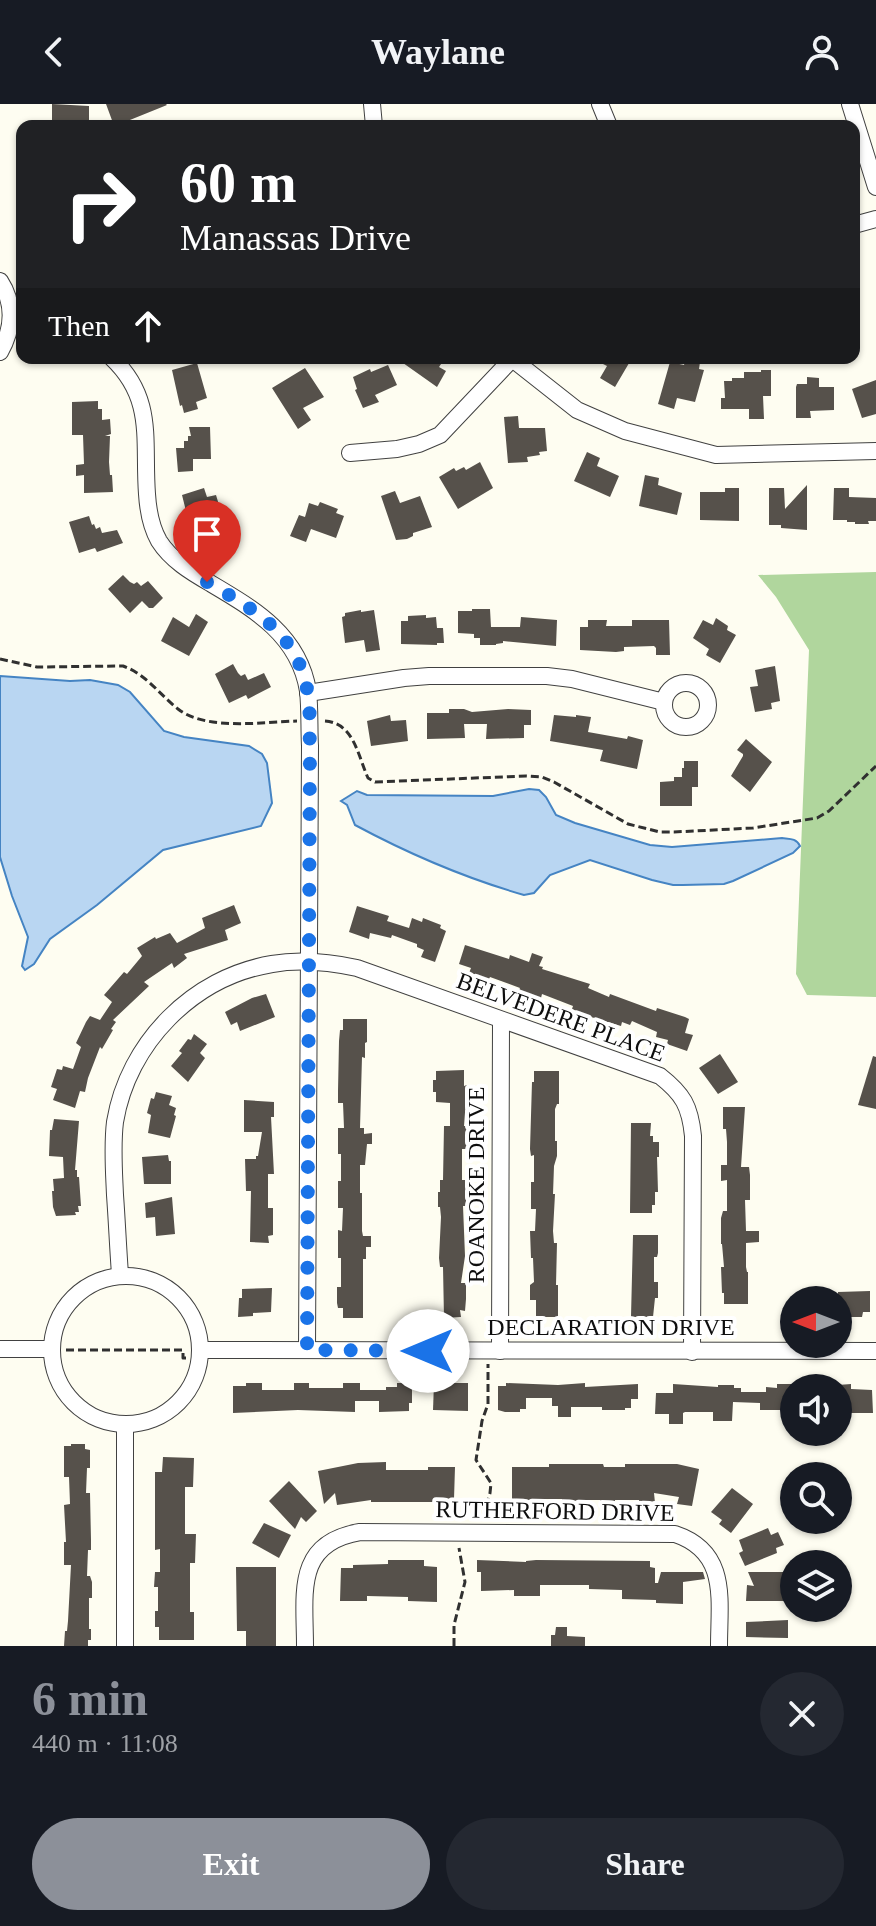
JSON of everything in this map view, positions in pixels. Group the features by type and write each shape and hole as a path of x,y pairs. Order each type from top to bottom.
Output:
{"street":[{"path":"860,136 876,187"},
{"path":"0,281 9,299 16,328 0,352"},
{"path":"118,364 135,385 143,408 148,509 160,541 185,568 269,621 298,661 308,693 307,1350"},
{"path":"350,453 397,449 440,435 506,364"},
{"path":"520,364 577,410 625,431 716,455 876,451"},
{"path":"308,693 417,677 547,676 572,679 664,702"},
{"name":"BELVEDERE PLACE","path":"120,1274 114,1169 115,1123 133,1067 155,1033 180,1007 210,986 242,972 269,964 309,962 357,968 660,1076 680,1094 691,1117 693,1136 692,1352"},
{"name":"ROANOKE DRIVE","path":"494,1351 501,1020"},
{"path":"120,1274 145,1277 174,1293 186,1306 199,1335 194,1354 195,1379 178,1402 153,1419 125,1425 101,1421 76,1405 66,1394 54,1366 58,1321 65,1307 89,1284 120,1274"},
{"path":"0,1349 58,1345"},
{"name":"DECLARATION DRIVE","path":"194,1354 307,1350 876,1351"},
{"path":"125,1425 125,1646"},
{"name":"RUTHERFORD DRIVE","path":"305,1646 306,1576 320,1548 332,1540 360,1532 483,1532 660,1533 688,1538 700,1546 712,1561 718,1577 719,1646"}],"path":[{"path":"0,659 37,667 123,666 134,669 179,710 200,720 329,721 344,728 355,744 368,778 375,782 542,777 628,824 660,832 753,828 817,818 829,811 876,766"},
{"path":"58,1345 63,1350 183,1350 183,1358 194,1354"},
{"path":"483,1532 483,1515 491,1483 476,1460 489,1397 494,1351"},
{"path":"454,1646 454,1625 465,1582 459,1532"}],"green space":[{"path":"876,572 876,997 807,995 796,974 809,650 776,597 758,575"}],"water":[{"path":"0,676 90,680 118,685 130,692 164,731 184,737 249,746 262,754 267,763 272,803 261,826 163,850 50,939 34,964 25,970 22,966 28,937 0,857"},
{"path":"539,790 556,815 650,845 672,847 782,838 795,840 800,846 793,853 724,884 673,885 590,860 550,875 534,893 524,895 459,873 375,836 355,825 347,805 341,801 357,791 367,795 493,796"}],"building":[{"path":"52,104 89,106 89,120 52,120"},
{"path":"106,104 167,105 130,120 112,120"},
{"path":"197,364 207,398 196,402 198,409 184,413 172,370"},
{"path":"404,364 441,364 439,367 446,371 437,387"},
{"path":"603,364 628,364 615,387 600,378 607,366"},
{"path":"669,364 700,364 699,369 704,370 695,402 677,398 674,409 658,404"},
{"path":"388,365 397,385 375,395 379,402 363,408 353,377"},
{"path":"305,368 324,397 303,408 311,420 298,429 272,388"},
{"path":"771,370 771,396 763,396 764,419 749,419 749,409 721,409 721,398 725,398 724,381 744,378 744,372"},
{"path":"807,377 819,378 819,387 834,387 834,410 810,411 811,418 796,418 796,387 797,384 807,384"},
{"path":"876,380 876,414 862,418 852,389"},
{"path":"98,401 102,420 110,419 111,434 105,436 110,436 113,492 84,493 84,475 76,476 76,465 84,464 83,435 72,435 72,402"},
{"path":"518,416 519,428 545,428 547,451 527,457 528,462 508,463 504,417"},
{"path":"189,427 210,427 211,459 193,459 193,471 178,472 176,448 184,448 184,441 191,436"},
{"path":"587,452 600,458 597,466 619,476 610,497 574,481"},
{"path":"480,462 493,488 458,509 439,477 454,468 456,471 464,467 466,470"},
{"path":"645,475 659,478 658,485 682,493 677,515 639,506"},
{"path":"807,485 807,530 769,525 769,488 784,488 785,509"},
{"path":"204,488 207,497 216,495 219,505 210,508 215,524 189,531 182,495"},
{"path":"725,488 739,488 739,521 700,520 700,492 725,492"},
{"path":"834,488 849,488 849,497 876,498 876,521 855,524 847,520 833,520"},
{"path":"395,491 400,503 420,496 432,527 413,533 407,539 396,540 381,496"},
{"path":"320,502 338,509 336,513 344,516 336,538 311,529 306,542 290,536 299,515 305,517 309,503 318,506"},
{"path":"89,516 92,525 96,529 100,527 102,533 117,530 123,543 97,552 95,548 79,553 69,522"},
{"path":"123,575 141,586 148,581 163,598 153,608 142,601 130,613 108,589"},
{"path":"490,609 491,627 520,627 521,617 557,620 556,646 503,641 496,645 480,645 480,638 474,638 474,634 458,633 458,611"},
{"path":"374,610 380,650 366,652 364,640 345,643 342,617 345,613"},
{"path":"196,614 208,622 189,656 161,641 173,617 189,627"},
{"path":"426,615 426,618 436,617 437,628 443,628 444,643 401,644 401,621 408,621 408,616"},
{"path":"716,618 736,635 720,663 706,655 709,649 693,638 703,620 713,625"},
{"path":"588,620 607,620 606,626 632,626 632,620 669,620 670,655 656,655 654,646 624,647 624,651 616,652 580,650 580,627 588,627"},
{"path":"233,664 238,673 241,676 245,674 248,680 264,673 271,687 248,699 246,695 229,703 215,674"},
{"path":"775,666 780,701 771,703 772,709 755,712 750,687 758,686 755,670"},
{"path":"449,709 472,712 531,710 531,725 524,725 524,738 486,739 487,724 464,724 465,738 427,739 427,713 449,713"},
{"path":"390,715 391,721 406,720 408,741 371,746 367,721"},
{"path":"554,715 591,717 588,732 643,740 637,769 600,761 603,750 550,741"},
{"path":"746,739 772,762 750,792 731,776 743,756 737,750"},
{"path":"684,761 698,761 698,787 692,787 692,806 660,806 660,782 682,777"},
{"path":"234,905 241,923 225,930 228,940 184,954 187,958 174,968 172,963 144,982 149,986 113,1020 116,1022 113,1030 102,1049 100,1047 85,1092 80,1091 75,1108 53,1100 57,1089 51,1087 57,1069 62,1070 63,1066 73,1069 81,1047 76,1043 86,1022 90,1016 100,1020 112,1002 104,995 142,956 137,948 155,937 170,933 177,943 205,928 202,918"},
{"path":"357,906 389,916 387,921 409,928 412,918 422,922 423,918 441,925 440,928 446,931 435,962 421,957 424,950 417,944 392,935 391,938 370,933 369,939 349,932"},
{"path":"465,945 529,962 532,953 543,957 539,966 542,969 590,984 588,988 609,997 610,994 656,1011 657,1008 685,1017 689,1019 685,1033 693,1035 687,1051 667,1044 668,1040 656,1037 657,1032 632,1021 630,1025 622,1022 621,1026 591,1017 542,994 541,998 490,977 469,973 471,968 459,964"},
{"path":"266,994 275,1017 240,1031 237,1022 231,1025 225,1012"},
{"path":"343,1019 367,1019 365,1058 362,1057 360,1128 364,1128 364,1134 372,1133 372,1144 367,1144 365,1165 360,1165 360,1193 363,1236 371,1236 371,1247 366,1247 366,1259 363,1259 363,1318 343,1318 343,1308 338,1308 337,1303 337,1287 341,1287 338,1230 342,1231 343,1208 338,1208 341,1154 338,1154 338,1128 344,1128 343,1103 338,1103 338,1091 339,1041"},
{"path":"194,1034 207,1044 200,1053 205,1058 188,1082 171,1066"},
{"path":"720,1054 738,1082 718,1094 699,1068"},
{"path":"873,1056 876,1057 876,1109 858,1105"},
{"path":"464,1070 464,1086 467,1085 464,1126 467,1126 467,1149 462,1149 466,1206 463,1206 465,1256 461,1283 466,1283 466,1299 465,1311 460,1310 461,1317 444,1318 438,1192 440,1180 443,1180 444,1126 450,1126 450,1103 436,1102 433,1080 436,1080 436,1071"},
{"path":"534,1071 559,1071 553,1194 558,1317 536,1317 536,1300 530,1300 530,1285 534,1282 530,1231 535,1231 536,1209 531,1209 534,1155 531,1156 530,1149"},
{"path":"156,1092 172,1096 169,1105 176,1108 170,1138 148,1133 151,1115 147,1113"},
{"path":"244,1100 274,1102 274,1117 271,1117 274,1174 268,1174 268,1208 273,1208 273,1235 268,1236 269,1243 250,1242 251,1191 246,1191 245,1159 256,1159 258,1156 262,1132 244,1132"},
{"path":"723,1107 745,1107 741,1167 749,1167 750,1175 750,1200 745,1200 746,1231 759,1231 759,1242 746,1243 748,1304 724,1304 722,1293 721,1218 723,1211 727,1211 727,1180 721,1181 721,1165 727,1165"},
{"path":"54,1119 79,1121 75,1170 79,1177 81,1206 78,1206 76,1215 56,1216 53,1207 53,1179 64,1178 63,1157 49,1156 50,1130"},
{"path":"631,1123 651,1123 650,1136 653,1136 653,1142 659,1142 658,1192 655,1192 652,1213 630,1213"},
{"path":"168,1155 171,1184 144,1184 142,1157"},
{"path":"172,1197 175,1234 156,1236 155,1217 146,1218 145,1203"},
{"path":"633,1235 658,1235 654,1282 658,1282 658,1298 655,1298 653,1317 631,1317"},
{"path":"272,1288 271,1312 238,1317 242,1289"},
{"path":"870,1291 870,1312 863,1312 862,1317 852,1317 852,1292"},
{"path":"246,1383 262,1383 262,1390 294,1390 294,1383 309,1383 309,1388 343,1388 343,1383 360,1383 360,1390 386,1390 386,1387 397,1387 397,1383 412,1383 412,1403 409,1403 409,1411 379,1412 379,1401 355,1401 355,1412 298,1410 233,1413 233,1386 246,1386"},
{"path":"434,1383 468,1383 468,1411 433,1410"},
{"path":"506,1383 585,1383 585,1387 638,1384 638,1399 631,1399 631,1408 625,1410 571,1407 571,1417 558,1417 558,1406 552,1406 552,1398 526,1398 526,1409 505,1412 498,1410 498,1386 506,1386"},
{"path":"673,1384 734,1385 734,1388 741,1388 741,1392 766,1392 766,1387 777,1388 780,1384 780,1410 760,1410 760,1403 733,1402 732,1421 713,1421 713,1412 685,1412 683,1424 669,1424 669,1414 655,1414 656,1393 673,1393"},
{"path":"852,1389 872,1390 873,1413 852,1413"},
{"path":"85,1444 85,1449 90,1450 86,1493 90,1493 91,1540 87,1576 92,1582 92,1598 89,1598 91,1640 88,1640 88,1646 64,1646 71,1565 64,1565 64,1505 70,1504 69,1477 64,1477 64,1446"},
{"path":"163,1457 194,1458 193,1487 185,1487 185,1534 196,1534 195,1563 190,1563 190,1612 194,1612 194,1640 159,1640 159,1627 155,1627 158,1587 154,1587 155,1572 160,1572 160,1549 155,1550 155,1472 162,1472"},
{"path":"386,1462 386,1470 455,1467 454,1499 443,1499 443,1502 371,1500 337,1505 335,1493 324,1504 318,1471 358,1463"},
{"path":"549,1464 625,1467 625,1464 677,1464 699,1469 692,1506 677,1504 679,1497 654,1493 655,1503 615,1500 615,1504 601,1503 600,1500 577,1500 577,1503 562,1503 562,1499 539,1499 539,1503 525,1503 525,1499 512,1499 512,1467 549,1467"},
{"path":"289,1481 317,1511 306,1522 301,1517 295,1529 269,1501"},
{"path":"732,1488 753,1504 731,1533 719,1524 722,1520 711,1512"},
{"path":"264,1523 291,1535 279,1558 252,1543"},
{"path":"768,1528 771,1535 778,1532 784,1545 776,1548 777,1553 745,1566 739,1553 743,1551 739,1540"},
{"path":"388,1560 424,1560 424,1566 437,1567 437,1602 408,1601 408,1597 367,1596 367,1601 340,1601 341,1568 388,1564"},
{"path":"477,1560 650,1561 650,1567 655,1568 655,1583 658,1583 661,1572 703,1572 705,1579 683,1582 683,1604 622,1599 622,1590 589,1589 589,1585 540,1585 540,1596 514,1596 514,1590 481,1591 481,1572 477,1572"},
{"path":"236,1567 276,1567 276,1646 246,1646 246,1631 237,1631"},
{"path":"748,1572 780,1572 780,1601 746,1601 747,1585 754,1586"},
{"path":"746,1622 788,1622 788,1638 746,1637"},
{"path":"556,1627 567,1627 567,1636 585,1637 585,1646 551,1646 551,1635 555,1635"}],"route":[{"path":"207,582 269,621 298,661 308,693 307,1350 428,1351"}]}
